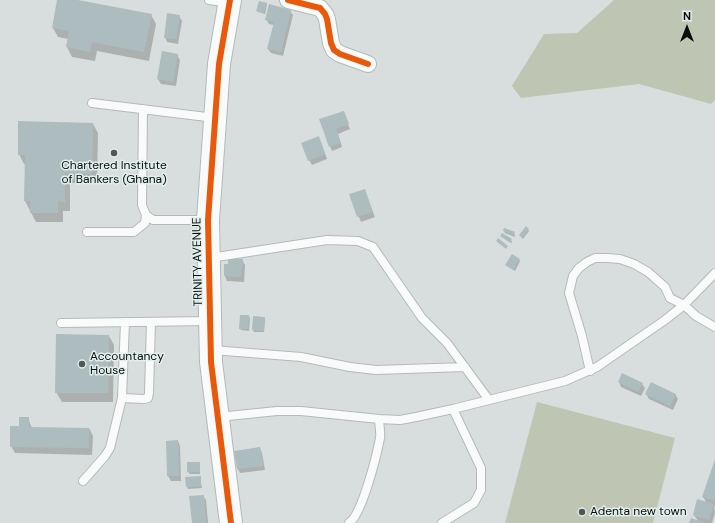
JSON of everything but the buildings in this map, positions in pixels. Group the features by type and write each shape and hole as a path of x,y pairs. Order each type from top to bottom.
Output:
{"street":[{"path":"288,0 320,8 327,19 331,43 334,50 340,54 368,64"},
{"name":"TRINITY AVENUE","path":"223,1 220,64 208,220 211,362 231,523"}],"lane":[{"path":"92,103 216,118"},
{"path":"87,232 134,232 145,223 146,215 142,205 143,109"},
{"path":"146,215 153,220 208,220"},
{"path":"209,258 327,240 358,241 373,247 422,318 447,342 489,400"},
{"path":"590,371 582,336 569,293 573,276 579,268 595,258 620,259 634,264 648,272 664,287 670,298 684,305 696,316 715,327"},
{"path":"218,417 277,411 302,411 400,420 453,409 565,381 597,367 665,320 684,305 715,273"},
{"path":"61,323 210,321"},
{"path":"83,481 108,452 122,398 125,322"},
{"path":"122,398 148,398 151,322"},
{"path":"211,350 301,357 350,367 376,370 465,367"},
{"path":"442,523 474,503 481,490 481,468 453,409"},
{"path":"349,523 358,513 370,479 380,437 379,419"}],"green space":[{"path":"614,0 715,0 715,100 711,104 639,84 521,98 512,86 544,34 577,33"},
{"path":"537,402 675,438 653,523 505,523"}],"cycle path":[{"path":"230,0 219,64 208,220 211,362 231,523"},
{"path":"288,0 320,8 327,19 331,43 334,50 340,54 368,64"}],"place":[{"name":"Chartered Institute of Bankers (Ghana)","path":"114,153"},
{"name":"Accountancy House","path":"82,364"},
{"name":"Adenta new town","path":"582,512"}]}
